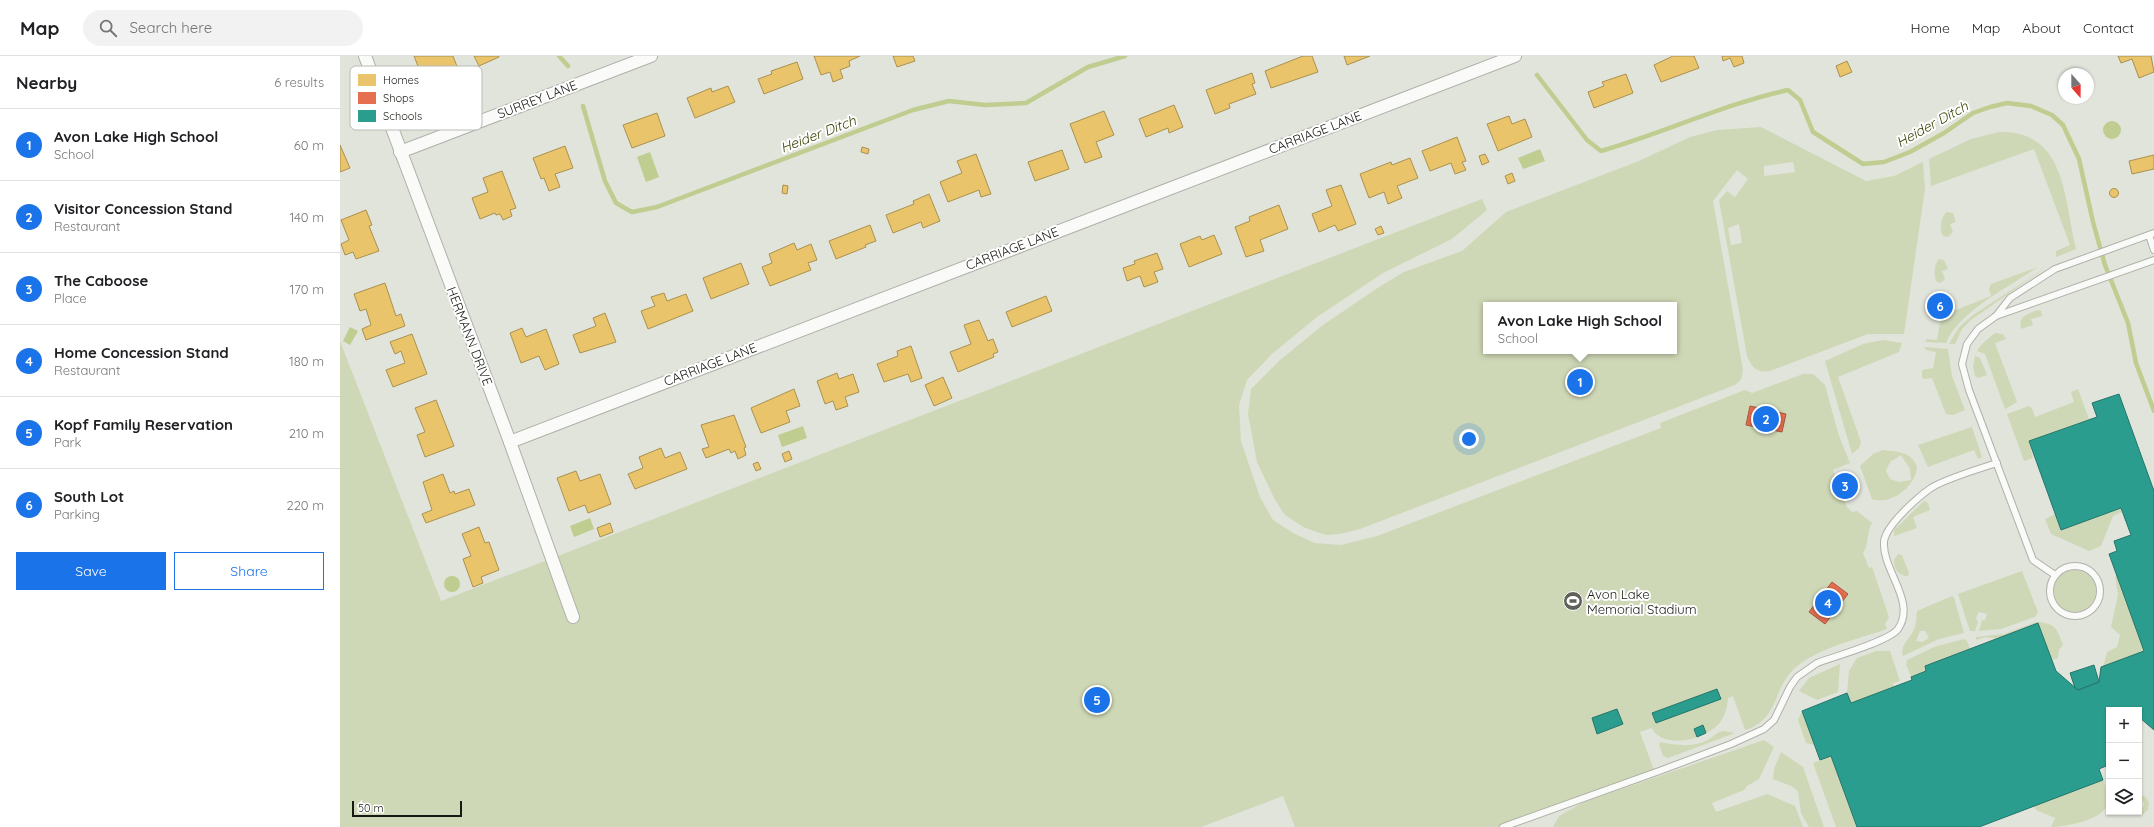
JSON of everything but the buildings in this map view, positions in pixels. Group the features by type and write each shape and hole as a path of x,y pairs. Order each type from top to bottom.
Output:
{"street":[{"name":"HERMANN DRIVE","path":"365,56 369,66"},
{"name":"SURREY LANE","path":"482,121 651,56"},
{"name":"CARRIAGE LANE","path":"510,442 1515,56"},
{"name":"HERMANN DRIVE","path":"392,130 510,442 573,617"},
{"name":"SURREY LANE","path":"400,152 458,130"}],"lane":[{"path":"2055,575 2033,560 1969,390 1962,364 1965,349 1971,338 1996,316 2010,298 2055,269 2151,234 2154,250"},
{"path":"1996,316 2154,260"},
{"path":"1503,827 1732,744 1764,729 1774,720 1790,687 1806,670 1817,664 1891,636 1902,623 1904,611 1900,591 1885,550 1884,542 1890,526 1932,487 1997,463"},
{"path":"2070,566 2081,567 2091,571 2097,580 2100,590 2098,601 2094,607 2086,613 2077,616 2058,610 2052,602 2050,593 2051,584 2055,575 2060,570 2070,566"}],"shaded area":[{"path":"2112,121 2118,124 2121,130 2118,136 2112,139 2106,136 2103,130 2106,124"},
{"path":"1761,127 1866,181 1894,176 1923,162 1925,189 1904,334 1868,334 1770,371 1762,371 1753,367 1747,356 1719,200 1727,191 1735,197 1748,179 1737,170 1713,201 1743,370 1741,380 1735,385 1360,529 1340,534 1326,535 1303,527 1284,514 1274,498 1257,462 1248,414 1251,389 1280,360 1323,325 1404,272 1462,251 1506,212 1639,161 1690,137 1717,130","holes":["1793,162 1795,172 1764,176 1764,166","1739,224 1742,243 1731,245 1728,228"]},
{"path":"1999,132 2021,134 2038,143 2050,155 2064,190 2076,249 2056,257 2056,251 2070,245 2034,149 1931,186 1929,159 1971,139"},
{"path":"1540,149 1545,161 1523,169 1518,158"},
{"path":"650,152 659,177 646,182 637,157"},
{"path":"1482,199 1487,210 1452,239 1383,273 1317,317 1272,354 1247,380 1239,405 1241,441 1260,497 1273,520 1293,533 1315,543 1341,545 1377,536 1661,428 1660,423 1745,390 1752,393 1803,374 1813,374 1825,385 1839,436 1850,463 1833,470 1847,507 1852,512 1857,511 1872,523 1863,553 1869,568 1872,567 1889,617 1885,624 1887,629 1851,640 1826,650 1804,661 1795,668 1783,684 1770,711 1764,719 1756,725 1745,730 1733,696 1728,698 1725,714 1716,727 1706,733 1703,726 1694,729 1697,737 1678,741 1660,737 1652,728 1640,732 1655,773 1503,827 1295,827 1283,796 1201,827 340,827 340,341 441,601"},
{"path":"1946,212 1953,213 1956,222 1950,224 1953,232 1948,237 1943,236 1941,231 1942,221"},
{"path":"1939,259 1944,260 1948,269 1942,271 1945,279 1941,283 1937,282 1935,273 1935,267"},
{"path":"2048,266 1971,320 1962,329 1955,344 1949,344 1959,327 1973,315"},
{"path":"2038,267 1973,310 1952,332 1946,343 1925,342 1927,339 1937,340 1941,316 1991,296 1989,289 1991,284"},
{"path":"2038,310 2041,311 2042,316 2031,319 2033,325 2021,329 2020,325 2022,318 2027,314"},
{"path":"350,327 358,331 350,345 343,341"},
{"path":"1995,333 2003,334 2006,339 1995,343 2017,402 2005,409 1985,354 1977,351 1982,344"},
{"path":"1883,340 1902,343 1899,352 1838,377 1861,442 1859,448 1852,454 1825,361 1863,344"},
{"path":"1924,347 1948,349 1952,376 1965,410 1953,415 1946,414 1932,378 1924,379 1922,377 1922,370 1933,368 1936,352 1926,350"},
{"path":"1975,356 1980,358 1987,375 1978,378 1975,376 1973,367"},
{"path":"2078,389 2089,419 2029,441 2033,458 2024,461 2007,414 2029,406 2032,408 2035,417 2074,402 2071,392"},
{"path":"803,426 807,438 782,447 778,435"},
{"path":"1972,427 1982,457 1978,459 1974,450 1928,467 1918,445"},
{"path":"1883,450 1903,453 1911,458 1917,467 1916,474 1907,487 1901,493 1887,500 1872,499 1860,466 1873,454","holes":["1901,455 1910,469 1911,480 1899,482 1890,479 1886,471 1890,462"]},
{"path":"1924,501 1928,503 1930,510 1913,517 1917,528 1894,536 1894,530"},
{"path":"2121,508 2122,512 2113,516 2101,546 2089,551 2051,534 2045,519 2055,514 2061,530"},
{"path":"590,518 594,529 574,537 570,526"},
{"path":"1898,554 1902,555 1909,573 1908,576 1902,575 1896,569 1894,560"},
{"path":"2075,570 2090,576 2096,591 2090,606 2075,612 2060,606 2054,591 2060,576"},
{"path":"2022,571 2038,612 2035,617 2001,629 1979,631 1982,620 1985,620 1987,614 1979,612 1976,618 1978,622 1975,631 1970,631 1958,594"},
{"path":"449,576 455,576 460,581 458,590 455,592 449,592 444,587 444,581"},
{"path":"2115,576 2117,576 2144,651 2103,667 2107,652 2117,647 2120,635 2111,627 2118,595"},
{"path":"1952,596 1954,598 1964,633 1939,639 1903,656 1902,652 1904,645 1916,625 1917,611","holes":["1920,631 1925,631 1929,638 1922,642 1916,641"]},
{"path":"2036,622 2051,625 2059,634 2063,645 2059,650 2058,658 2052,660 2038,623 1997,639 1986,637 1976,640 1976,637 2004,634"},
{"path":"1964,639 1967,641 1970,649 1925,666 1926,671 1911,677 1906,664 1907,660 1934,647"},
{"path":"1876,651 1890,651 1900,681 1893,683 1894,687 1851,703 1847,693 1849,671 1857,658"},
{"path":"1840,664 1838,692 1817,700 1799,691 1809,678"},
{"path":"1802,711 1814,745 1806,743 1798,720"},
{"path":"1724,731 1735,733 1668,758 1663,756 1659,744 1660,742 1679,745 1702,743"},
{"path":"1764,740 1774,747 1759,779 1747,786 1744,790 1712,803 1716,812 1767,794 1795,806 1803,827 1553,827 1559,816 1584,802"},
{"path":"1781,752 1803,767 1824,827 1809,827 1801,813 1798,791 1791,786 1773,779 1774,769"},
{"path":"1831,756 1857,827 1836,827 1813,763"},
{"path":"2103,780 2106,789 2106,807 2104,810 2091,819 2065,826 2051,827 2055,818 2036,810 2034,805"},
{"path":"2142,795 2146,797 2149,803 2148,810 2142,815 2142,808 2144,802 2142,801"}],"waterway":[{"name":"Heider Ditch","path":"559,56 568,66"},
{"name":"Heider Ditch","path":"583,106 605,181 616,203 632,212 657,207 913,110 949,101 985,105 1026,103 1088,67 1125,56"},
{"name":"Heider Ditch","path":"1537,75 1587,140 1601,151 1741,103 1788,90 1800,100 1813,132 1863,164 1884,162 1910,152 1944,133 1973,113 1990,107 2007,103 2031,106 2052,115 2063,125 2079,159 2093,222 2105,265 2128,323 2136,363 2154,411"}],"place":[{"name":"South Lot","path":"1940,306"},
{"name":"Avon Lake High School","path":"1580,382"},
{"name":"Visitor Concession Stand","path":"1766,419"},
{"name":"The Caboose","path":"1845,486"},
{"name":"Avon Lake Memorial Stadium","path":"1573,601"},
{"name":"Home Concession Stand","path":"1828,603"},
{"name":"Kopf Family Reservation","path":"1097,700"}]}
